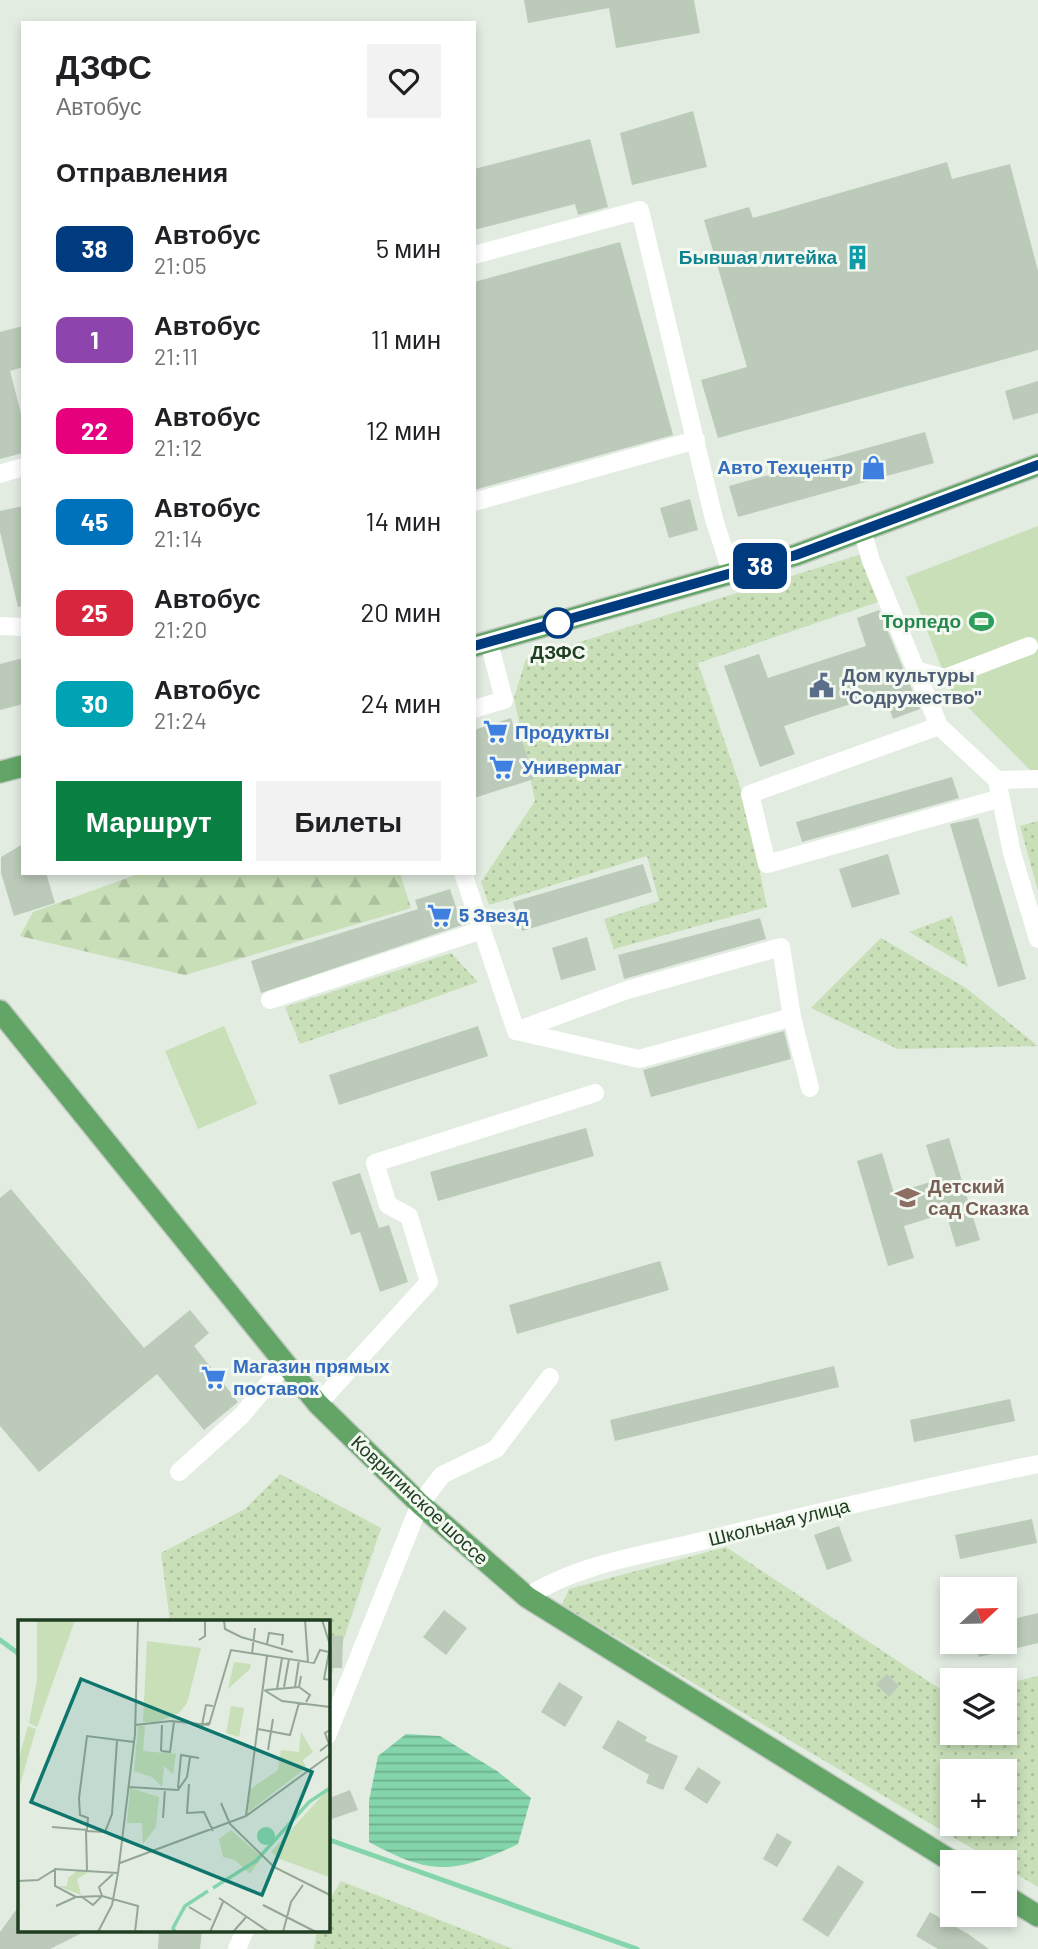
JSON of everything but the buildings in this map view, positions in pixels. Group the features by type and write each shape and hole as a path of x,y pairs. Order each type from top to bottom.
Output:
{"main road":[{"path":"482,644 732,575 1038,465"},
{"path":"0,772 21,767"},
{"name":"Ковригинское шоссе","path":"0,1011 318,1404 420,1504 527,1597 940,1854"},
{"path":"1017,1903 1038,1916"}],"street":[{"path":"476,254 640,210 714,519 732,575"},
{"path":"476,501 696,440"},
{"path":"0,474 21,468"},
{"path":"862,530 871,561 919,671 939,726 997,780 1012,853 1038,939"},
{"path":"0,626 21,627"},
{"path":"476,708 504,699 482,644"},
{"path":"919,671 945,678 1029,646"},
{"path":"939,726 750,794 767,864 1001,798"},
{"path":"997,780 1038,779"},
{"path":"464,875 516,1031"},
{"path":"270,1000 482,930"},
{"path":"516,1031 626,990 780,947 792,1017 810,1088"},
{"path":"516,1031 639,1059 792,1017"},
{"path":"318,1404 429,1282 409,1216 388,1205 375,1163 595,1093"},
{"path":"179,1472 240,1416 259,1384 286,1363"},
{"path":"329,1731 420,1504 442,1475 496,1449 550,1377"},
{"name":"Школьная улица","path":"527,1597 550,1582 624,1560 909,1490 1038,1464"},
{"path":"237,1949 244,1932"}],"green space":[{"name":"Торпедо","path":"1038,526 1038,778 950,689 906,577"},
{"path":"865,553 884,600 698,663 745,801 767,907 614,949 604,919 659,901 647,856 489,905 481,882 535,801 514,698 526,659"},
{"path":"1038,821 1038,891 1020,826"},
{"path":"135,875 401,875 411,908 185,975 20,936 33,912"},
{"path":"952,916 968,967 909,932"},
{"path":"881,938 966,988 1038,1046 898,1049 811,1008"},
{"path":"451,953 478,982 300,1044 285,1007"},
{"path":"224,1026 257,1104 198,1129 165,1051"},
{"path":"280,1474 381,1528 329,1683 329,1620 170,1620 161,1553 245,1509"},
{"path":"726,1547 940,1689 940,1745 1017,1745 1017,1681 1038,1676 1038,1887 1017,1874 1017,1850 975,1850 951,1836 1017,1836 1017,1759 940,1759 940,1829 562,1605 569,1589"},
{"path":"341,1881 513,1949 314,1949 317,1932 329,1932 329,1901"}],"shaded area":[{"path":"406,1734 440,1736 497,1771 531,1798 518,1844 477,1861 443,1867 410,1861 369,1842 369,1801 378,1756"}],"waterway":[{"path":"0,1640 18,1653"},
{"path":"329,1840 637,1949"}],"bus line":[{"name":"38","path":"476,645 796,555 1038,465"}],"place":[{"name":"Бывшая литейка","path":"857,257"},
{"name":"Авто Техцентр","path":"873,467"},
{"name":"Торпедо","path":"981,621"},
{"name":"ДЗФС","path":"558,623"},
{"name":"Дом культуры \"Содружество\"","path":"822,686"},
{"name":"Продукты","path":"495,732"},
{"name":"Универмаг","path":"502,767"},
{"name":"5 Звезд","path":"439,915"},
{"name":"Детский сад Сказка","path":"908,1197"},
{"name":"Магазин прямых поставок","path":"213,1377"}]}
